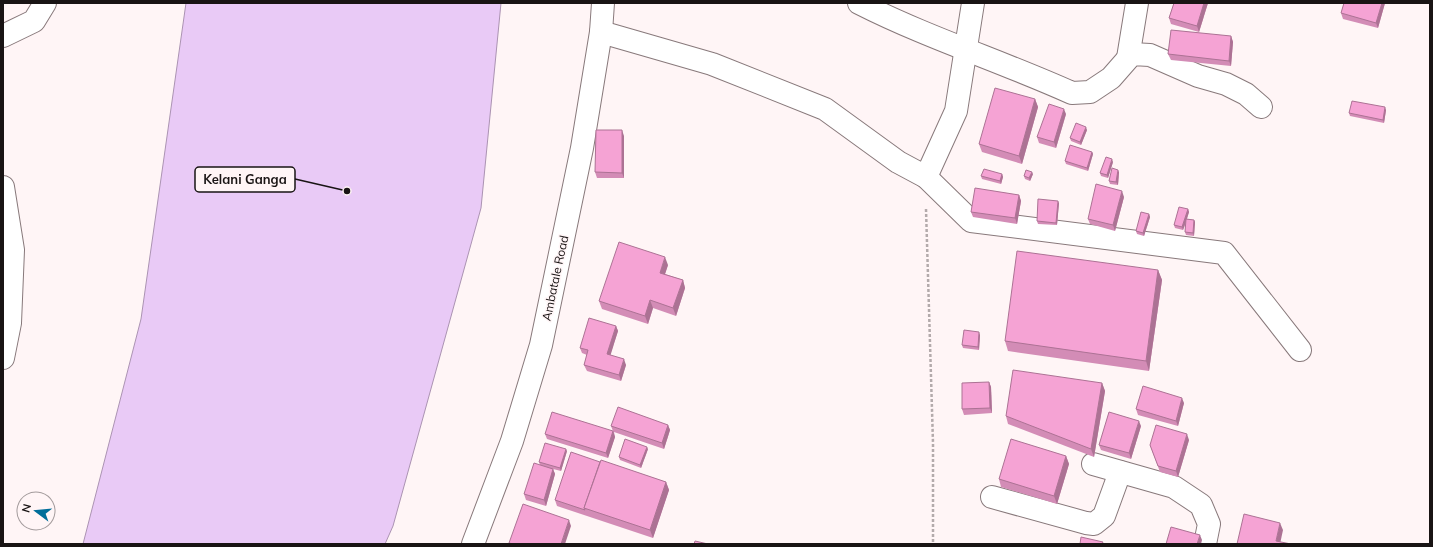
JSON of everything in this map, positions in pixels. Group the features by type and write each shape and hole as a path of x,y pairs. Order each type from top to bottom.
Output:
{"street":[{"path":"3,36 34,20 45,3"},
{"name":"Ambatale Road","path":"479,542 541,345 582,148 601,32 603,3"},
{"path":"859,3 887,17 965,50 1072,93 1090,92 1111,78 1132,54 1150,55 1198,76 1226,84 1246,94 1261,107"},
{"path":"926,177 956,111 973,3"},
{"path":"1128,58 1137,3"},
{"path":"601,32 712,64 825,110 898,162 926,177 971,221 1224,253 1300,350"},
{"path":"3,187 13,250 3,358"},
{"path":"1093,464 1174,487 1201,505 1209,524 1205,544"},
{"path":"992,497 1094,524 1104,516 1120,472"}],"path":[{"path":"926,177 933,443 933,544"}],"shaded area":[{"path":"186,3 501,3 481,208 393,526 385,544 83,544 141,319"}],"building":[{"path":"1174,3 1204,3 1197,26 1169,18"},
{"path":"1344,3 1382,3 1376,23 1341,13"},
{"path":"1171,30 1231,36 1229,61 1168,54"},
{"path":"995,88 1035,99 1019,156 979,144"},
{"path":"1352,101 1385,107 1383,120 1349,113"},
{"path":"1049,104 1064,109 1054,142 1037,137"},
{"path":"1076,123 1086,127 1080,142 1070,138"},
{"path":"596,130 622,130 622,173 595,172"},
{"path":"1070,145 1092,152 1087,168 1065,161"},
{"path":"1106,157 1112,159 1107,175 1100,173"},
{"path":"1112,168 1118,170 1116,182 1109,181"},
{"path":"984,169 1002,174 1000,181 981,176"},
{"path":"1026,170 1032,172 1029,178 1024,176"},
{"path":"1096,184 1122,191 1113,225 1088,219"},
{"path":"975,188 1019,195 1015,218 971,212"},
{"path":"1038,199 1058,201 1056,223 1037,221"},
{"path":"1179,207 1188,209 1182,227 1174,225"},
{"path":"1141,212 1149,214 1143,233 1136,231"},
{"path":"1186,219 1194,220 1193,233 1185,232"},
{"path":"619,242 665,257 660,273 683,280 673,308 650,300 645,316 599,301"},
{"path":"1017,251 1158,270 1146,361 1005,341"},
{"path":"589,318 616,326 607,354 624,359 619,375 584,365 588,350 580,348"},
{"path":"964,330 979,332 978,347 962,345"},
{"path":"1013,370 1102,383 1091,449 1006,416"},
{"path":"989,382 990,408 962,409 962,383"},
{"path":"1143,386 1182,398 1176,421 1136,409"},
{"path":"618,407 668,425 662,443 611,426"},
{"path":"552,412 613,431 606,453 545,434"},
{"path":"1109,412 1139,421 1129,453 1099,445"},
{"path":"1156,425 1187,434 1176,471 1158,466 1150,445"},
{"path":"625,439 647,447 640,465 619,457"},
{"path":"1011,439 1066,456 1054,496 999,479"},
{"path":"545,443 566,449 560,468 539,462"},
{"path":"571,452 600,462 584,508 585,510 555,500"},
{"path":"601,460 666,482 650,530 584,508"},
{"path":"534,463 553,469 544,500 524,494"},
{"path":"523,504 569,520 561,544 509,543"},
{"path":"1244,514 1280,523 1276,541 1291,544 1237,544"},
{"path":"1171,527 1200,535 1197,544 1166,544"},
{"path":"1081,537 1103,542 1102,544 1080,544"},
{"path":"695,541 708,544 694,544"}],"place":[{"name":"Kelani Ganga","path":"347,191"}]}
